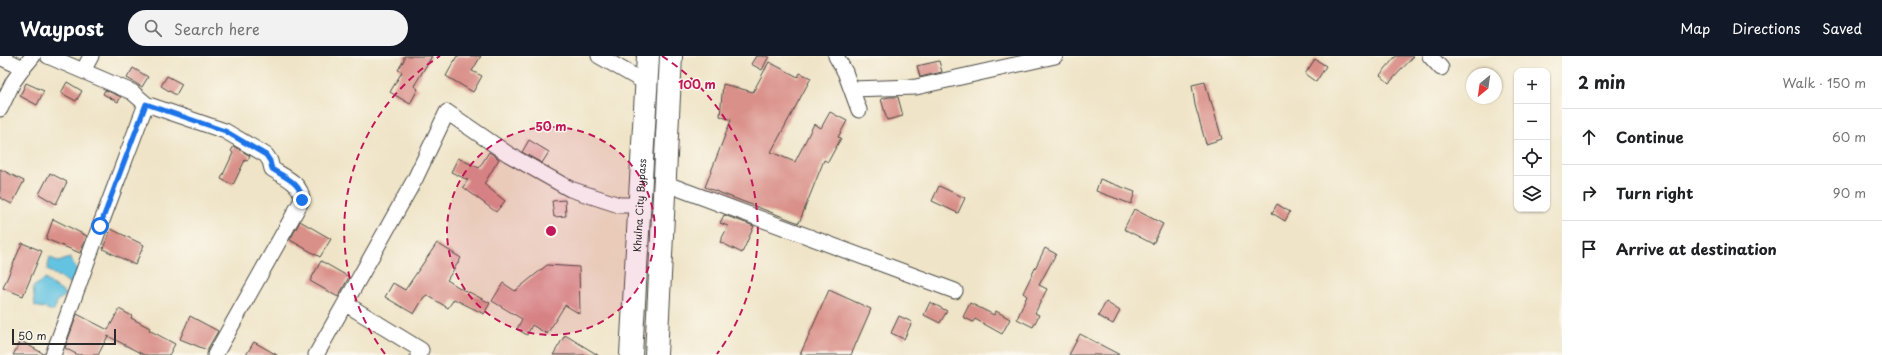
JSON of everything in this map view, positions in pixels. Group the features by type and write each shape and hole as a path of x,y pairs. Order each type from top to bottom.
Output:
{"highway":[{"name":"Khulna City Bypass","path":"631,355 648,56"},
{"path":"656,355 671,56"}],"street":[{"path":"0,109 13,82 33,56"},
{"path":"48,56 132,92 146,104 225,131 266,155 270,161 272,169 298,186 302,192 302,200 215,355"},
{"path":"83,71 92,56"},
{"path":"599,56 646,83"},
{"path":"836,56 845,72 859,110"},
{"path":"851,89 916,87 1055,56"},
{"path":"1430,56 1441,68"},
{"path":"0,57 23,68"},
{"path":"53,355 146,104"},
{"path":"316,355 415,179 446,112 508,154 570,189 619,205 640,205"},
{"path":"664,184 956,292"},
{"path":"346,304 421,350 418,355"}],"water":[{"path":"50,257 58,262 70,258 80,274 75,286 47,270"},
{"path":"45,279 67,295 58,300 54,311 35,306 33,287"}],"building":[{"path":"404,56 432,56 414,86 418,89 410,104 390,92 402,72 398,70 404,60"},
{"path":"457,56 481,56 472,71 482,76 473,92 446,76"},
{"path":"756,56 769,56 762,70 751,64"},
{"path":"1396,56 1414,56 1389,83 1380,75"},
{"path":"1315,59 1326,66 1316,82 1305,74"},
{"path":"939,61 942,72 920,77 917,66"},
{"path":"769,62 798,77 800,73 811,78 771,152 795,162 814,124 821,128 830,112 847,121 838,137 841,138 828,162 824,160 799,223 705,187 731,120 720,116 723,84 753,92"},
{"path":"133,68 148,77 142,87 127,78"},
{"path":"167,76 182,84 176,95 161,86"},
{"path":"67,82 82,91 76,101 61,93"},
{"path":"1205,82 1222,139 1206,144 1195,105 1192,85"},
{"path":"26,83 44,91 37,105 20,96"},
{"path":"105,90 121,97 118,102 103,94"},
{"path":"898,97 903,116 887,120 881,99"},
{"path":"529,140 549,152 542,163 522,152"},
{"path":"234,146 250,156 247,161 245,160 233,185 221,179 233,153 231,151"},
{"path":"489,152 499,159 484,184 505,201 496,212 463,187 468,180 451,172 458,158 479,168"},
{"path":"0,169 24,181 12,204 0,198"},
{"path":"50,173 67,182 56,204 39,194"},
{"path":"1100,179 1135,192 1131,204 1096,191"},
{"path":"939,186 965,198 958,213 932,201"},
{"path":"565,200 566,216 554,217 552,201"},
{"path":"1277,204 1290,212 1285,221 1272,213"},
{"path":"1134,209 1163,224 1153,244 1124,229"},
{"path":"724,215 754,226 742,253 720,242 728,226 720,223"},
{"path":"53,219 87,236 80,253 46,239"},
{"path":"300,221 331,239 320,257 290,240"},
{"path":"111,229 144,245 135,265 103,249"},
{"path":"22,243 42,251 23,296 3,288"},
{"path":"437,243 461,258 447,280 468,293 469,292 490,303 484,314 454,299 448,308 427,295 424,297 414,314 385,297 393,283 405,290"},
{"path":"1045,248 1056,254 1039,285 1047,289 1035,313 1039,315 1033,327 1017,319 1027,296 1023,293"},
{"path":"321,261 349,277 338,297 310,281"},
{"path":"547,265 579,267 580,314 565,305 547,334 532,325 527,335 517,329 522,319 492,301 503,283 515,291"},
{"path":"829,290 871,309 851,355 800,355"},
{"path":"930,302 947,311 940,323 924,315"},
{"path":"1106,302 1120,311 1113,324 1098,316"},
{"path":"970,303 994,315 996,311 1010,319 1002,334 975,319 973,322 963,317"},
{"path":"119,309 132,316 131,318 150,328 149,330 175,344 169,355 144,355 108,336 98,355 78,355 65,348 77,314 108,330"},
{"path":"190,316 218,331 207,350 180,339"},
{"path":"899,316 912,322 904,339 891,333"},
{"path":"1080,334 1120,355 1069,355"},
{"path":"565,335 598,355 553,355"},
{"path":"21,341 44,354 44,355 13,355"},
{"path":"254,342 277,355 246,355"}],"route":[{"path":"100,226 146,104 225,131 266,155 270,161 272,169 298,186 302,192 302,200"}]}
